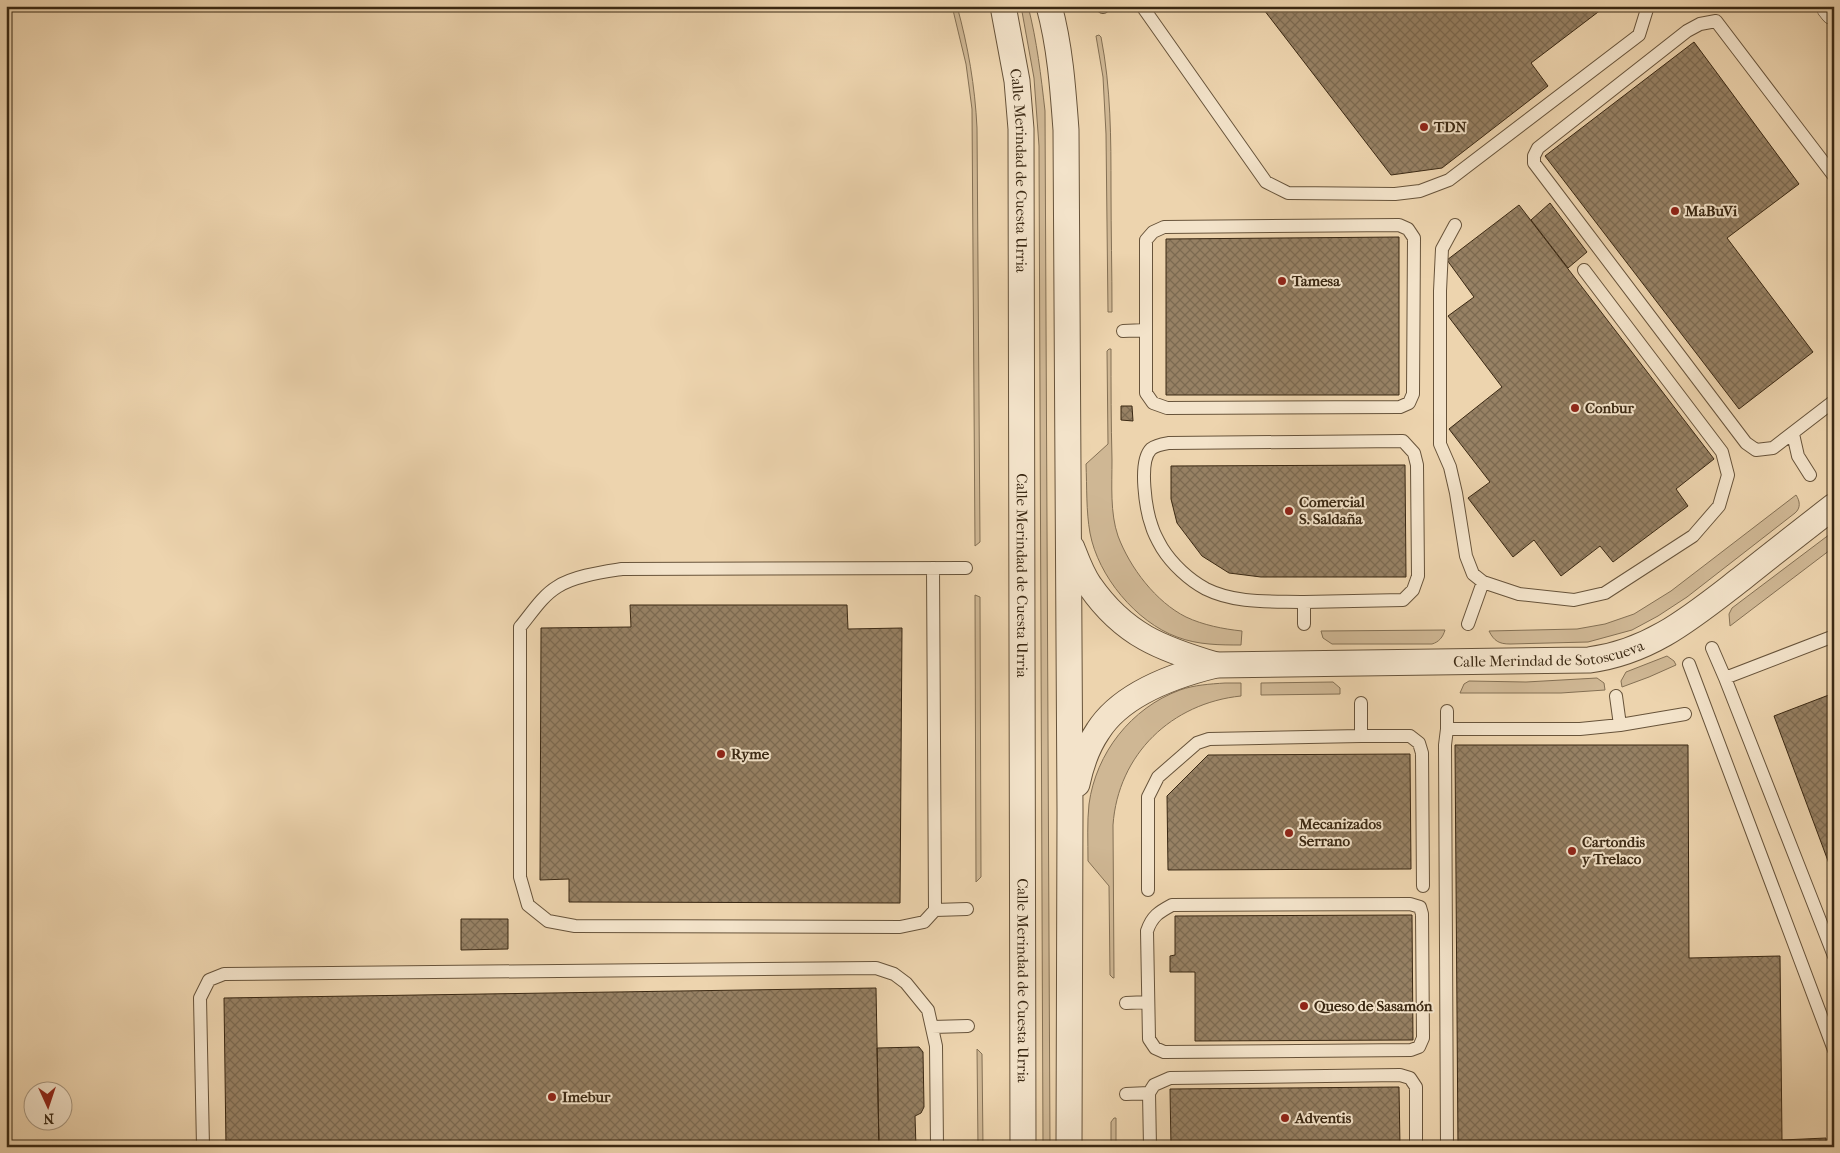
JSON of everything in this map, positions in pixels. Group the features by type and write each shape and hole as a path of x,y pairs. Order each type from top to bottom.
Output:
{"main road":[{"path":"1830,6 1834,11"}],"street":[{"name":"Calle Merindad de Cuesta Urria","path":"1003,6 1016,72 1021,129 1023,1147"},
{"path":"1050,6 1062,80 1066,130 1070,811 1069,1147"},
{"name":"Calle Merindad de Sotoscueva","path":"1070,811 1083,759 1098,729 1115,711 1132,699 1164,681 1186,672 1216,665 1446,663 1609,658 1649,644 1670,632 1695,615 1834,506"},
{"name":"Calle Merindad de Sotoscueva","path":"1068,541 1089,585 1109,610 1131,629 1171,651 1216,665"}],"lane":[{"path":"1142,6 1266,182 1288,193 1394,194 1420,192 1449,180 1639,35 1648,12 1648,6"},
{"path":"1834,176 1716,21 1700,24 1687,31 1538,148 1534,156 1534,163 1746,443 1756,450 1773,448 1834,402"},
{"path":"1399,225 1408,229 1414,238 1413,394 1409,403 1400,407 1167,408 1153,403 1146,393 1146,330 1146,240 1153,232 1164,227 1399,225"},
{"path":"1455,225 1442,249 1440,291 1440,444 1452,476 1466,556 1473,574 1483,582 1519,594 1574,600 1605,593 1693,536 1719,506 1728,474 1722,452 1584,270"},
{"path":"1123,331 1146,330"},
{"path":"1793,434 1798,456 1810,475"},
{"path":"1403,441 1414,453 1417,465 1418,576 1413,590 1403,600 1304,602 1230,597 1206,589 1182,573 1163,550 1151,526 1145,492 1144,466 1151,450 1159,445 1169,443 1403,441"},
{"path":"933,568 935,910 924,922 900,927 575,926 548,921 528,905 520,877 520,627 535,608 557,586 587,576 622,569 933,568 966,568"},
{"path":"1468,624 1483,582"},
{"path":"1304,602 1304,624"},
{"path":"1725,678 1834,636"},
{"path":"1712,648 1834,956"},
{"path":"1689,664 1834,1050"},
{"path":"1616,696 1620,726"},
{"path":"1361,703 1361,736"},
{"path":"1446,711 1447,1147"},
{"path":"1447,730 1580,729 1620,726 1685,714"},
{"path":"1148,890 1148,796 1158,777 1197,743 1209,739 1361,736 1410,736 1419,743 1422,753 1423,886"},
{"path":"1410,904 1420,908 1422,914 1423,1038 1419,1047 1411,1050 1164,1052 1155,1048 1149,1039 1148,1002 1148,931 1151,920 1157,913 1172,905 1410,904"},
{"path":"935,910 968,909"},
{"path":"203,1147 200,998 209,980 224,974 876,968 894,974 906,983 928,1010 936,1046 937,1147"},
{"path":"1126,1003 1148,1002"},
{"path":"932,1027 968,1026"},
{"path":"1150,1147 1149,1093 1154,1085 1170,1078 1400,1075 1410,1078 1416,1087 1416,1147"},
{"path":"1126,1094 1149,1093"}],"shaded area":[{"path":"952,6 957,6 968,51 975,97 977,128 980,542 975,546 972,109 966,64"},
{"path":"1021,6 1028,6 1031,19 1045,111 1050,1147 1043,1147 1039,146 1034,78"},
{"path":"1099,35 1101,37 1107,75 1110,113 1112,312 1108,312 1106,134 1103,77 1096,36"},
{"path":"1111,349 1113,508 1115,527 1123,548 1145,583 1164,603 1193,620 1242,631 1241,645 1193,642 1162,630 1147,620 1121,596 1101,565 1090,533 1087,508 1086,464 1108,444 1107,351"},
{"path":"1796,495 1799,504 1795,513 1687,597 1632,630 1588,642 1510,644 1497,641 1489,631 1577,629 1605,624 1634,614 1671,591"},
{"path":"1834,531 1834,547 1730,626 1729,614 1732,608"},
{"path":"975,595 980,597 981,877 976,882"},
{"path":"1445,630 1440,639 1432,644 1332,644 1323,638 1321,631"},
{"path":"1667,656 1676,665 1622,687 1621,681 1626,672"},
{"path":"1597,678 1604,683 1605,690 1561,693 1460,693 1464,684 1469,681 1526,682"},
{"path":"1333,682 1340,688 1340,694 1261,695 1261,683"},
{"path":"1225,683 1241,683 1241,696 1216,701 1193,709 1171,721 1153,736 1125,776 1117,799 1113,825 1113,978 1110,975 1109,886 1088,861 1089,804 1099,767 1119,735 1146,708 1180,690"},
{"path":"977,1049 982,1054 983,1147 978,1147"},
{"path":"1116,1118 1116,1147 1111,1147 1111,1122"}],"building":[{"name":"TDN","path":"1261,6 1606,6 1531,63 1548,86 1442,168 1391,175"},
{"name":"MaBuVi","path":"1694,42 1799,184 1727,238 1813,352 1739,409 1545,156"},
{"path":"1550,203 1587,252 1568,268 1531,220"},
{"name":"Conbur","path":"1519,205 1714,459 1676,489 1688,506 1613,562 1600,546 1561,576 1534,540 1513,557 1468,498 1490,482 1449,429 1502,387 1448,316 1474,297 1447,260"},
{"name":"Tamesa","path":"1399,237 1399,395 1166,395 1166,239"},
{"path":"1121,406 1132,406 1133,421 1121,420"},
{"name":"Comercial S. Saldaña","path":"1405,465 1406,577 1261,577 1229,573 1202,556 1177,523 1171,499 1171,466"},
{"name":"Ryme","path":"630,605 847,605 848,629 902,628 900,903 569,902 569,879 540,880 541,628 631,627"},
{"path":"1834,693 1834,877 1774,716"},
{"name":"Cartondis y Trelaco","path":"1455,745 1688,745 1689,958 1780,956 1782,1140 1826,1138 1826,1147 1458,1147"},
{"name":"Mecanizados Serrano","path":"1410,754 1411,869 1168,870 1167,796 1208,755"},
{"name":"Queso de Sasamón","path":"1412,915 1413,1040 1195,1041 1195,972 1170,972 1170,956 1175,955 1175,916"},
{"path":"461,919 508,919 508,949 461,950"},
{"name":"Imebur","path":"876,988 879,1147 226,1147 224,998"},
{"path":"919,1047 923,1052 924,1107 921,1113 915,1116 916,1147 879,1147 877,1048"},
{"name":"Adventis","path":"1399,1087 1400,1147 1171,1147 1170,1089"}],"place":[{"name":"TDN","path":"1424,127"},
{"name":"MaBuVi","path":"1675,211"},
{"name":"Tamesa","path":"1282,281"},
{"name":"Conbur","path":"1575,408"},
{"name":"Comercial S. Saldaña","path":"1289,511"},
{"name":"Ryme","path":"721,754"},
{"name":"Mecanizados Serrano","path":"1289,833"},
{"name":"Cartondis y Trelaco","path":"1572,851"},
{"name":"Queso de Sasamón","path":"1304,1006"},
{"name":"Imebur","path":"552,1097"},
{"name":"Adventis","path":"1285,1118"}]}
